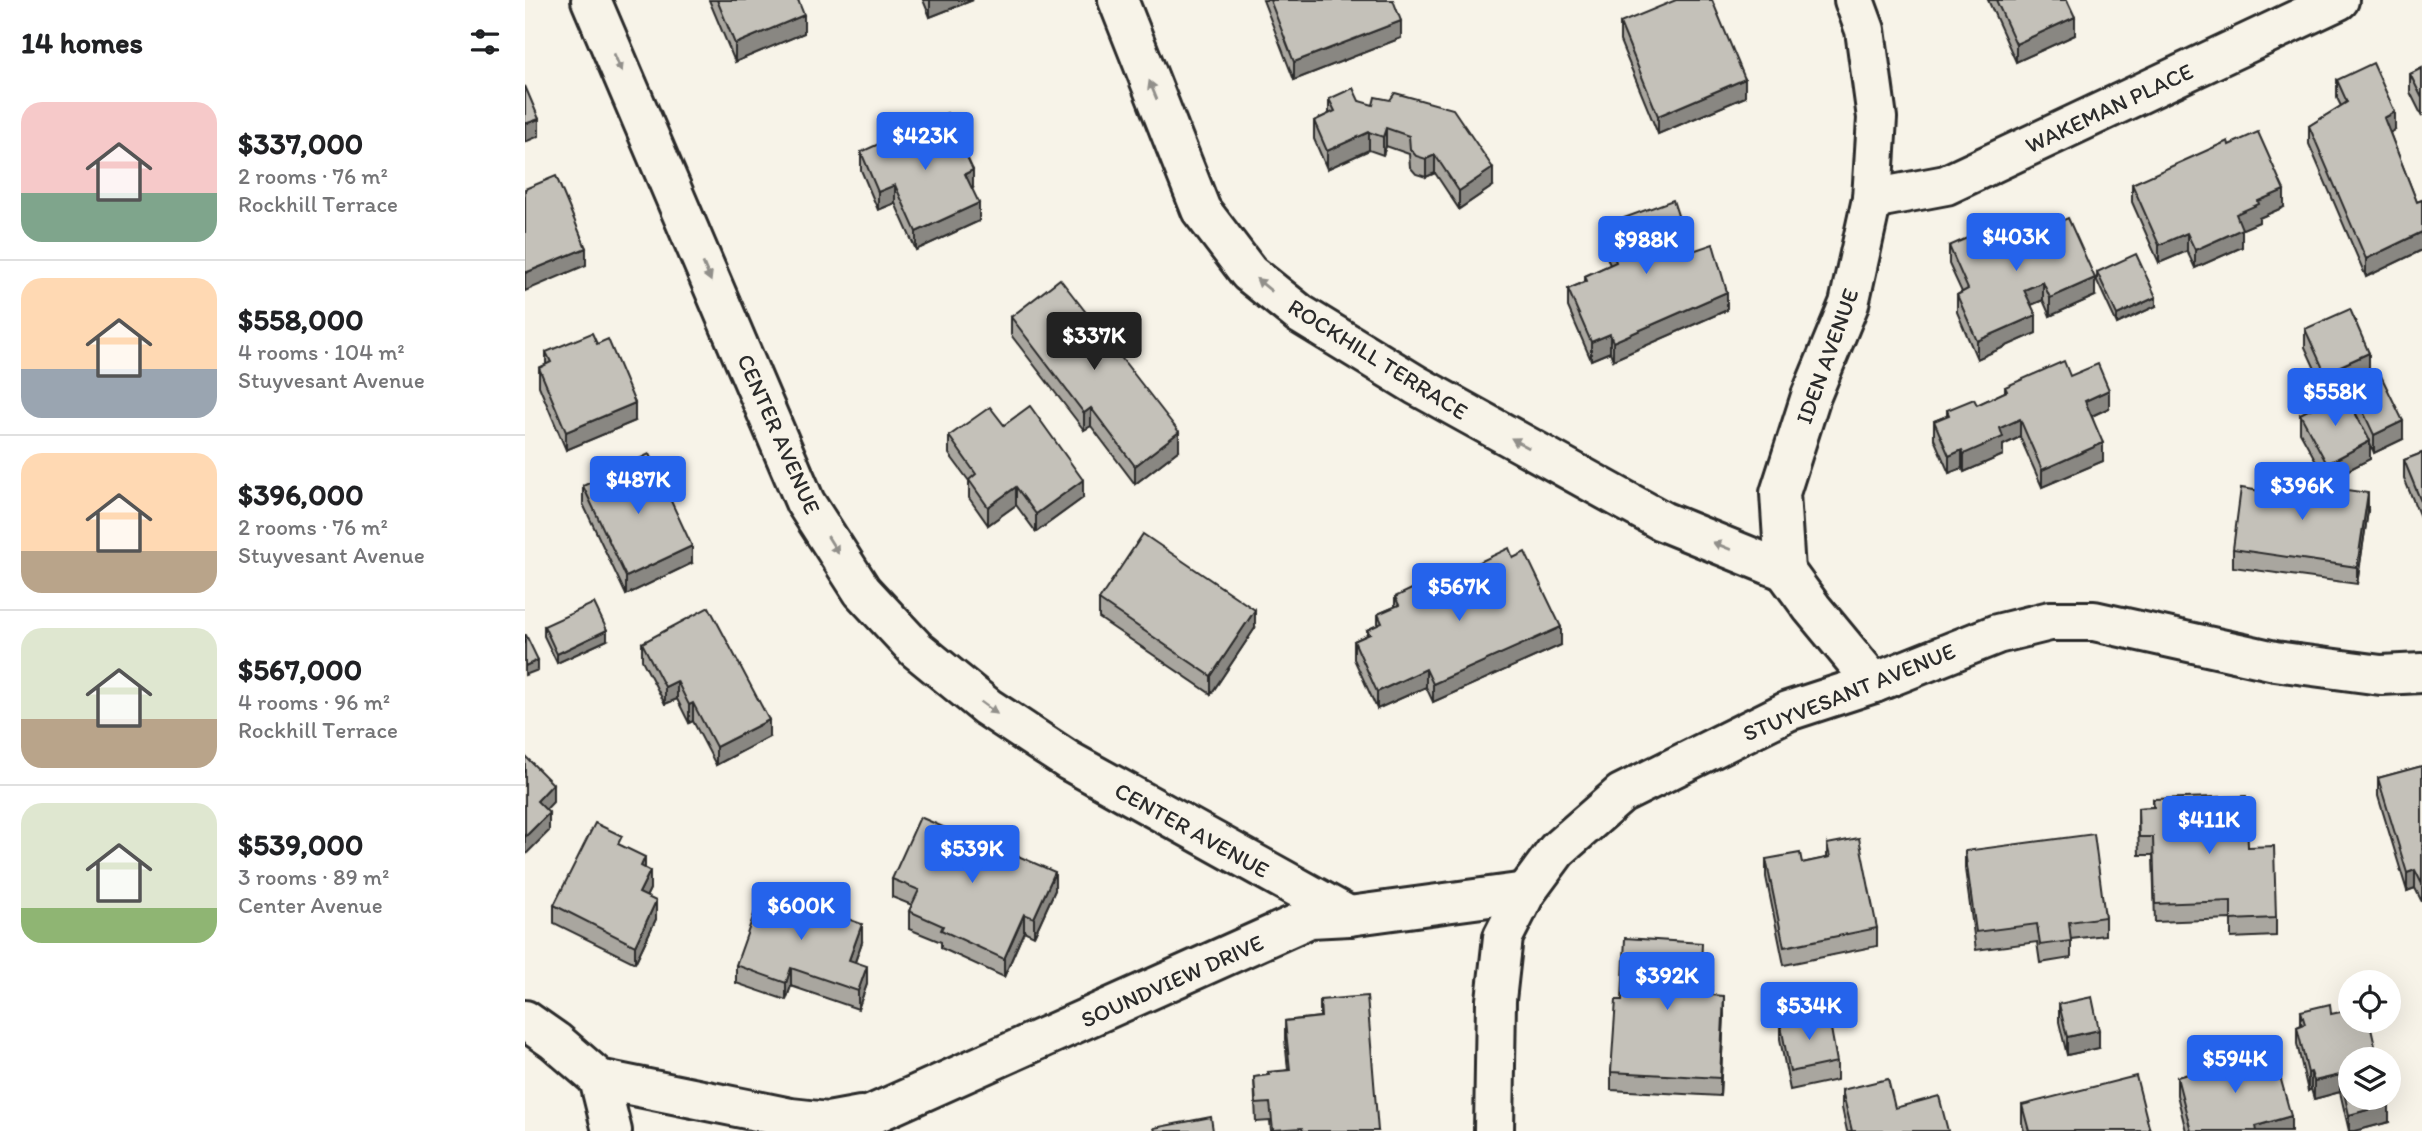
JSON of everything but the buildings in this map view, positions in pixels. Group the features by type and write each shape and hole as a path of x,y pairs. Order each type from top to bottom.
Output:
{"street":[{"name":"CENTER AVENUE","path":"591,0 806,502 862,591 916,649 987,707 1069,761 1349,916"},
{"name":"ROCKHILL TERRACE","path":"1118,0 1201,210 1249,273 1300,314 1416,385 1662,521 1785,571"},
{"name":"IDEN AVENUE","path":"1785,571 1780,493 1811,396 1849,304 1872,200 1877,118 1865,30 1854,0"},
{"name":"WAKEMAN PLACE","path":"1872,200 1945,185 2339,0"},
{"path":"1785,571 1874,683"},
{"name":"STUYVESANT AVENUE","path":"1494,1131 1496,1000 1503,937 1526,892 1557,850 1621,794 1788,711 1874,683 1997,634 2050,621 2094,621 2275,661 2381,675 2422,673"},
{"name":"SOUNDVIEW DRIVE","path":"835,1131 1310,918 1349,916 1526,892"},
{"path":"525,1020 555,1041 599,1079 791,1118 828,1122 880,1112"},
{"path":"599,1079 612,1131"}]}
